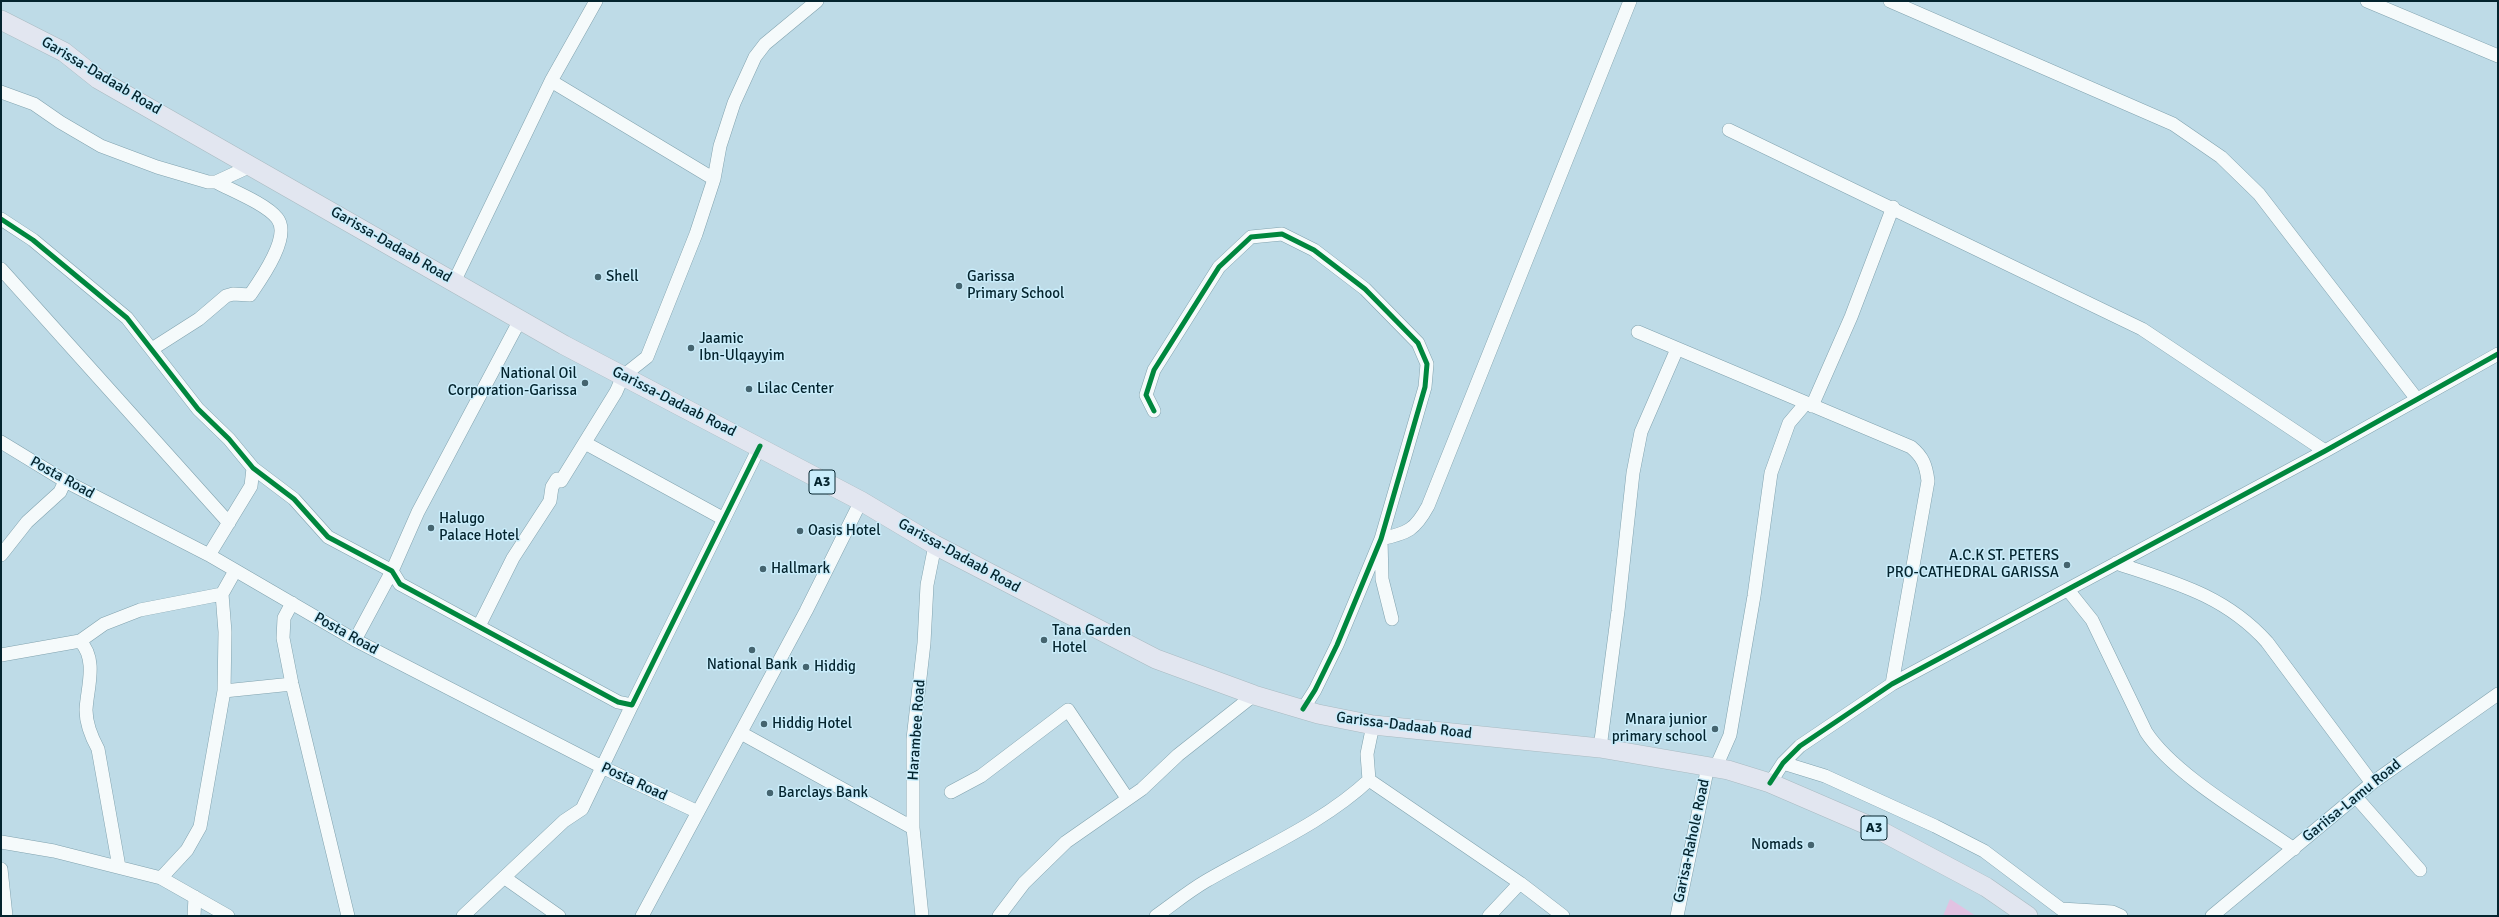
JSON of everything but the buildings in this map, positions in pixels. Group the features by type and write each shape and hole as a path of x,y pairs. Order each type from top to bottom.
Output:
{"highway":[{"name":"Garissa-Dadaab Road","path":"1,20 64,52 98,79 253,166 454,282 521,318 564,345 760,446 830,486 861,501 935,545 1156,659 1254,695 1302,709 1373,725 1600,748 1712,766"},
{"name":"A3","path":"1712,766 1770,783 1910,846 1986,887 2028,916"}],"street":[{"path":"454,282 551,81 596,1"},
{"path":"478,626 513,558 550,501 552,487 557,479 561,481 616,392 623,376 647,357 696,234 714,178 720,146 734,103 755,57 764,44 817,1"},
{"path":"1381,539 1403,534 1418,525 1428,506 1630,1"},
{"path":"1890,1 2173,124 2221,157 2259,194 2416,398"},
{"path":"2367,1 2498,56"},
{"path":"551,81 714,178"},
{"path":"1,92 34,104 60,122 101,146 157,167 208,182 216,182 253,166"},
{"path":"1729,130 1893,207 2142,329 2325,451"},
{"path":"152,349 199,319 226,296 233,294 250,295 269,265 282,235 277,218 267,210 216,182"},
{"name":"Garisa-Rahole Road","path":"1677,916 1712,766 1730,736 1771,472 1789,423 1809,404 1851,317 1893,207"},
{"path":"4,225 33,240 127,318 198,409 229,439 253,468 294,499 328,537 392,571 400,584 618,702 632,705"},
{"path":"1154,411 1146,395 1154,370 1219,267 1251,237 1282,234 1314,250 1370,295 1418,343 1427,364 1425,387 1381,539 1337,645 1315,690 1302,709"},
{"path":"1,269 229,523"},
{"path":"355,640 392,571 418,512 521,318"},
{"path":"1638,332 1911,447 1921,456 1926,466 1928,481 1892,684"},
{"path":"1600,748 1618,611 1633,473 1641,432 1677,349"},
{"path":"1770,783 1784,762 1800,746 1892,684 2325,451 2416,398 2498,354"},
{"name":"Posta Road","path":"1,442 65,481 209,555 355,640 604,768 698,812"},
{"path":"585,443 724,519"},
{"path":"463,916 564,821 582,809 604,768 632,705 760,446"},
{"path":"209,555 251,486 253,468"},
{"path":"1,555 27,522 60,492 65,481"},
{"path":"642,916 741,733 861,501"},
{"path":"1381,539 1382,579 1392,619"},
{"name":"Harambee Road","path":"922,916 914,828 914,739 924,643 927,585 935,545"},
{"path":"2116,563 2169,581 2222,603 2250,624 2267,642 2372,783"},
{"path":"161,878 187,850 200,827 224,691 225,632 222,594 235,571"},
{"path":"2068,590 2092,620 2146,732 2155,746 2208,789 2294,848"},
{"path":"1,655 80,641 104,624 140,610 222,594"},
{"path":"292,603 284,618 282,628 292,684 348,916"},
{"path":"80,641 89,657 91,678 86,711 91,737 98,749 119,867"},
{"path":"224,691 292,684"},
{"name":"Gariisa-Lamu Road","path":"2212,916 2372,783 2498,694"},
{"path":"999,916 1024,883 1066,842 1142,789 1178,755 1254,695"},
{"path":"952,792 981,776 1068,710 1127,798"},
{"path":"1373,725 1367,754 1370,780 1520,883 1563,916"},
{"path":"741,733 914,828"},
{"path":"1784,762 1825,776 1935,826 1984,851 2061,909 2112,912 2121,916"},
{"path":"1156,916 1204,882 1317,818 1356,792 1370,780"},
{"path":"2356,797 2420,870"},
{"path":"1,842 54,851 161,878 228,916"},
{"path":"1,869 6,916"},
{"path":"505,878 558,916"},
{"path":"1489,916 1520,883"},
{"path":"194,916 195,897"}],"shaded area":[{"path":"1950,899 1976,916 1943,916"}],"cycle path":[{"path":"1,219 33,240 127,318 198,409 229,439 253,468 294,499 328,537 392,571 400,584 618,702 632,705 760,446"},
{"path":"1154,411 1146,395 1154,370 1219,267 1251,237 1282,234 1314,250 1365,289 1418,343 1427,364 1425,387 1381,539 1337,645 1315,690 1303,709"},
{"path":"1770,783 1783,763 1800,746 1892,684 2325,451 2498,354"}],"place":[{"name":"Shell","path":"598,277"},
{"name":"Garissa Primary School","path":"959,286"},
{"name":"Jaamic Ibn-Ulqayyim","path":"691,348"},
{"name":"National Oil Corporation-Garissa","path":"585,383"},
{"name":"Lilac Center","path":"749,389"},
{"name":"Halugo Palace Hotel","path":"431,528"},
{"name":"Oasis Hotel","path":"800,531"},
{"name":"A.C.K ST. PETERS PRO-CATHEDRAL GARISSA","path":"2067,565"},
{"name":"Hallmark","path":"763,569"},
{"name":"Tana Garden Hotel","path":"1044,640"},
{"name":"National Bank","path":"752,650"},
{"name":"Hiddig","path":"806,667"},
{"name":"Hiddig Hotel","path":"764,724"},
{"name":"Mnara junior primary school","path":"1715,729"},
{"name":"Barclays Bank","path":"770,793"},
{"name":"Nomads","path":"1811,845"}]}
